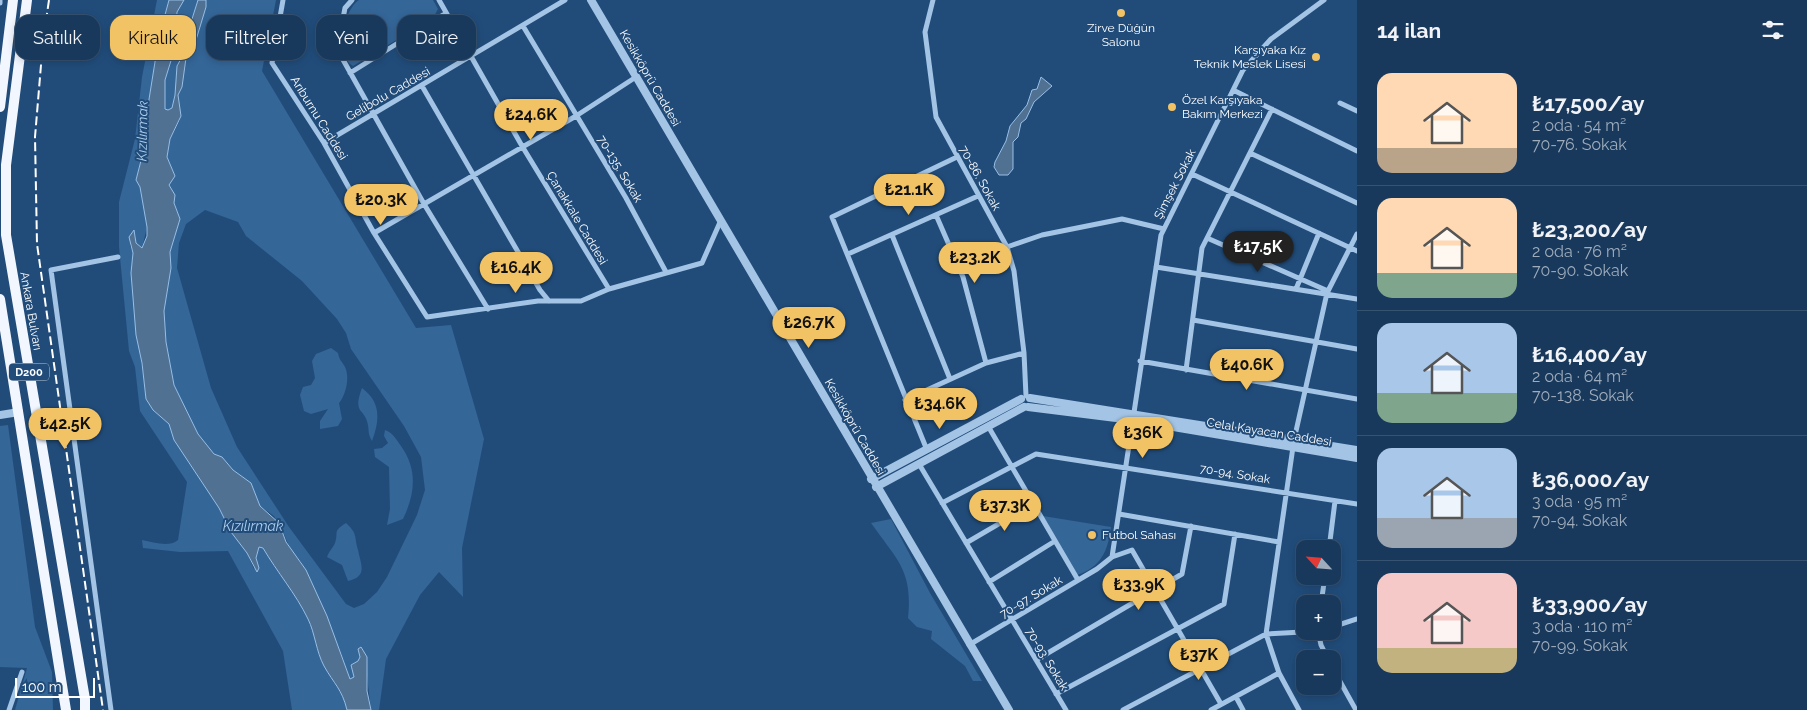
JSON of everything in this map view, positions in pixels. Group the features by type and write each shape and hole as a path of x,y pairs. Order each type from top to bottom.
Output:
{"highway":[{"path":"0,107 13,0"},
{"name":"Ankara Bulvarı","path":"25,15 27,0"},
{"name":"Ankara Bulvarı","path":"27,15 31,0"},
{"name":"Ankara Bulvarı","path":"19,60 6,165 6,235 85,699 85,710"},
{"name":"D200","path":"0,299 66,710"}],"street":[{"name":"Arıburnu Caddesi","path":"283,0 272,63 324,142 374,234 427,317 488,308"},
{"path":"352,0 345,8 337,49 372,115 488,308 550,301 581,301 609,289 702,263 721,220"},
{"path":"440,2 448,0"},
{"name":"Gelibolu Caddesi","path":"476,54 565,0"},
{"name":"Kesikköprü Caddesi","path":"591,0 1008,710"},
{"name":"70-86. Sokak","path":"933,0 925,32 936,117 1006,247 1014,271 1024,353 1026,398"},
{"name":"Şimşek Sokak","path":"1132,417 1156,267 1164,229 1243,70 1271,39 1324,0"},
{"name":"Çanakkale Caddesi","path":"440,2 446,13"},
{"path":"350,73 446,13"},
{"name":"70-135. Sokak","path":"523,26 626,198 666,272"},
{"name":"Gelibolu Caddesi","path":"324,142 466,60"},
{"name":"Çanakkale Caddesi","path":"473,60 522,146 609,289"},
{"path":"374,234 576,116 636,77"},
{"path":"422,86 540,290 550,301"},
{"path":"1233,90 1357,151"},
{"path":"1340,103 1357,111"},
{"path":"1186,370 1202,248 1272,109"},
{"path":"1250,153 1357,203"},
{"path":"926,450 832,217 957,157"},
{"path":"1192,174 1357,251"},
{"path":"848,254 978,196"},
{"path":"936,215 963,277 986,363"},
{"path":"1006,247 1042,235 1122,219 1164,229"},
{"path":"1296,289 1319,233"},
{"path":"1299,710 1279,673 1266,634 1294,444 1327,292 1357,234"},
{"path":"892,235 950,379"},
{"path":"1207,238 1327,292"},
{"path":"111,710 51,270 118,256"},
{"path":"1156,267 1199,272 1296,289 1327,292 1357,299"},
{"path":"1192,320 1357,349"},
{"path":"905,400 986,363 1024,353"},
{"path":"1140,362 1357,399"},
{"path":"872,479 1026,398"},
{"path":"1026,398 1021,404 1026,407"},
{"name":"Celal Kayacan Caddesi","path":"1026,398 1294,444 1357,458"},
{"path":"876,487 1026,407"},
{"name":"Celal Kayacan Caddesi","path":"1026,407 1132,417"},
{"path":"0,415 18,412"},
{"path":"1132,417 1120,514 1112,556 1132,550 1157,589 1222,704"},
{"path":"988,426 1078,580"},
{"name":"Celal Kayacan Caddesi","path":"1294,444 1357,450"},
{"name":"70-94. Sokak","path":"942,503 1036,454 1125,466 1357,504"},
{"name":"70-93. Sokak","path":"919,464 1066,710"},
{"path":"1330,540 1335,500"},
{"path":"966,543 1033,504"},
{"path":"1120,514 1279,542"},
{"path":"1036,660 1182,574 1191,526"},
{"path":"1056,694 1224,604 1235,534"},
{"path":"989,582 1055,542"},
{"name":"70-97. Sokak","path":"970,645 1098,569 1112,556"},
{"path":"1341,624 1357,619"},
{"path":"1125,710 1266,634 1296,633"},
{"path":"9,710 22,672"},
{"path":"1211,710 1279,673"},
{"path":"1341,683 1356,710"},
{"path":"1236,696 1243,710"}],"shaded area":[{"path":"157,0 169,0 165,15 154,15"},
{"path":"184,0 198,0 193,15 177,15"},
{"path":"206,0 276,0 273,15 206,15 206,60 264,60 262,71 416,328 451,325 484,439 462,548 463,597 439,572 420,595 386,659 379,710 371,710 367,676 360,657 354,678 350,679 342,656 301,562 290,549 274,516 260,506 251,483 233,470 222,457 214,454 198,434 174,385 166,342 164,311 171,268 170,252 180,219 168,185 175,176 167,157 170,139 180,120 178,95 182,87 186,60 196,60 196,40 206,7","holes":["205,210 238,222 246,236 302,281 337,319 346,333 351,349 404,426 421,457 425,490 417,515 387,577 377,592 364,604 354,608 346,604 289,527 237,447 211,388 177,268 179,243 186,224"]},
{"path":"359,0 433,0 438,9 435,15 397,15 397,40 387,46 387,15 348,15 353,5"},
{"path":"145,60 155,60 146,118 144,149 136,180 140,187 147,227 142,248 136,243 135,234 130,245 133,253 131,273 146,399 153,410 169,424 174,440 219,508 231,532 247,553 254,569 259,547 263,548 298,601 310,624 321,660 340,692 347,710 292,710 283,651 228,551 180,552 143,548 142,540 170,544 178,540 187,482 140,411 135,367 129,351 119,247 119,202 135,139"},
{"path":"171,60 180,60 177,66 175,95 172,108 169,111 165,109 165,80"},
{"path":"347,60 363,60 353,66"},
{"path":"331,348 338,353 347,376 344,395 339,403 342,419 338,426 320,429 320,421 328,409 311,414 304,411 300,395 303,387 311,385 315,378 312,361 316,354"},
{"path":"362,388 376,405 377,419 372,441 366,419 358,403"},
{"path":"8,425 35,627 52,672 53,710 15,710 27,668 0,667 0,426"},
{"path":"385,430 394,436 406,455 410,464 413,482 410,500 403,519 387,525 390,509 389,467 375,457 374,449 382,448 388,443 384,436"},
{"path":"1043,516 1111,527 1108,544 1098,563 1077,575"},
{"path":"891,519 930,593 982,681 973,681 965,666 931,639 932,631 917,627 908,618 908,588 901,566 871,523"},
{"path":"346,523 355,535 362,569 358,576 348,581 342,565 327,557 335,543 337,530"}],"water":[{"name":"Kızılırmak","path":"169,0 184,0 177,15 165,15"},
{"name":"Kızılırmak","path":"198,0 206,0 206,7 196,40 196,15 193,15"},
{"name":"Kızılırmak","path":"155,60 171,60 165,80 165,109 168,110 172,108 175,95 177,66 180,60 186,60 182,87 178,95 181,116 170,139 167,157 175,176 169,185 175,195 174,203 180,219 170,252 171,268 164,311 166,342 174,385 198,434 214,454 222,457 233,470 251,483 260,506 279,523 286,542 306,570 327,616 350,679 354,677 351,665 358,661 360,657 358,649 361,647 367,657 367,691 371,710 347,710 340,692 321,660 308,619 292,592 263,548 259,547 256,558 259,568 257,572 247,553 231,532 219,508 174,440 169,424 153,410 146,399 142,363 136,335 131,273 133,253 129,237 134,230 136,243 142,248 147,236 140,187 136,180 144,149 146,118"},
{"path":"1041,77 1052,86 1034,102 1026,119 1021,123 1018,137 1013,142 1013,169 1008,175 999,175 994,167 995,162 1006,141 1010,126 1027,105 1032,90 1037,89"}],"railway":[{"path":"49,0 43,41 35,137 37,244 103,710"}],"place":[{"name":"Zirve Düğün Salonu","path":"1121,13"},
{"name":"Karşıyaka Kız Teknik Meslek Lisesi","path":"1316,57"},
{"name":"Özel Karşıyaka Bakım Merkezi","path":"1172,107"},
{"name":"Futbol Sahası","path":"1092,535"}]}
